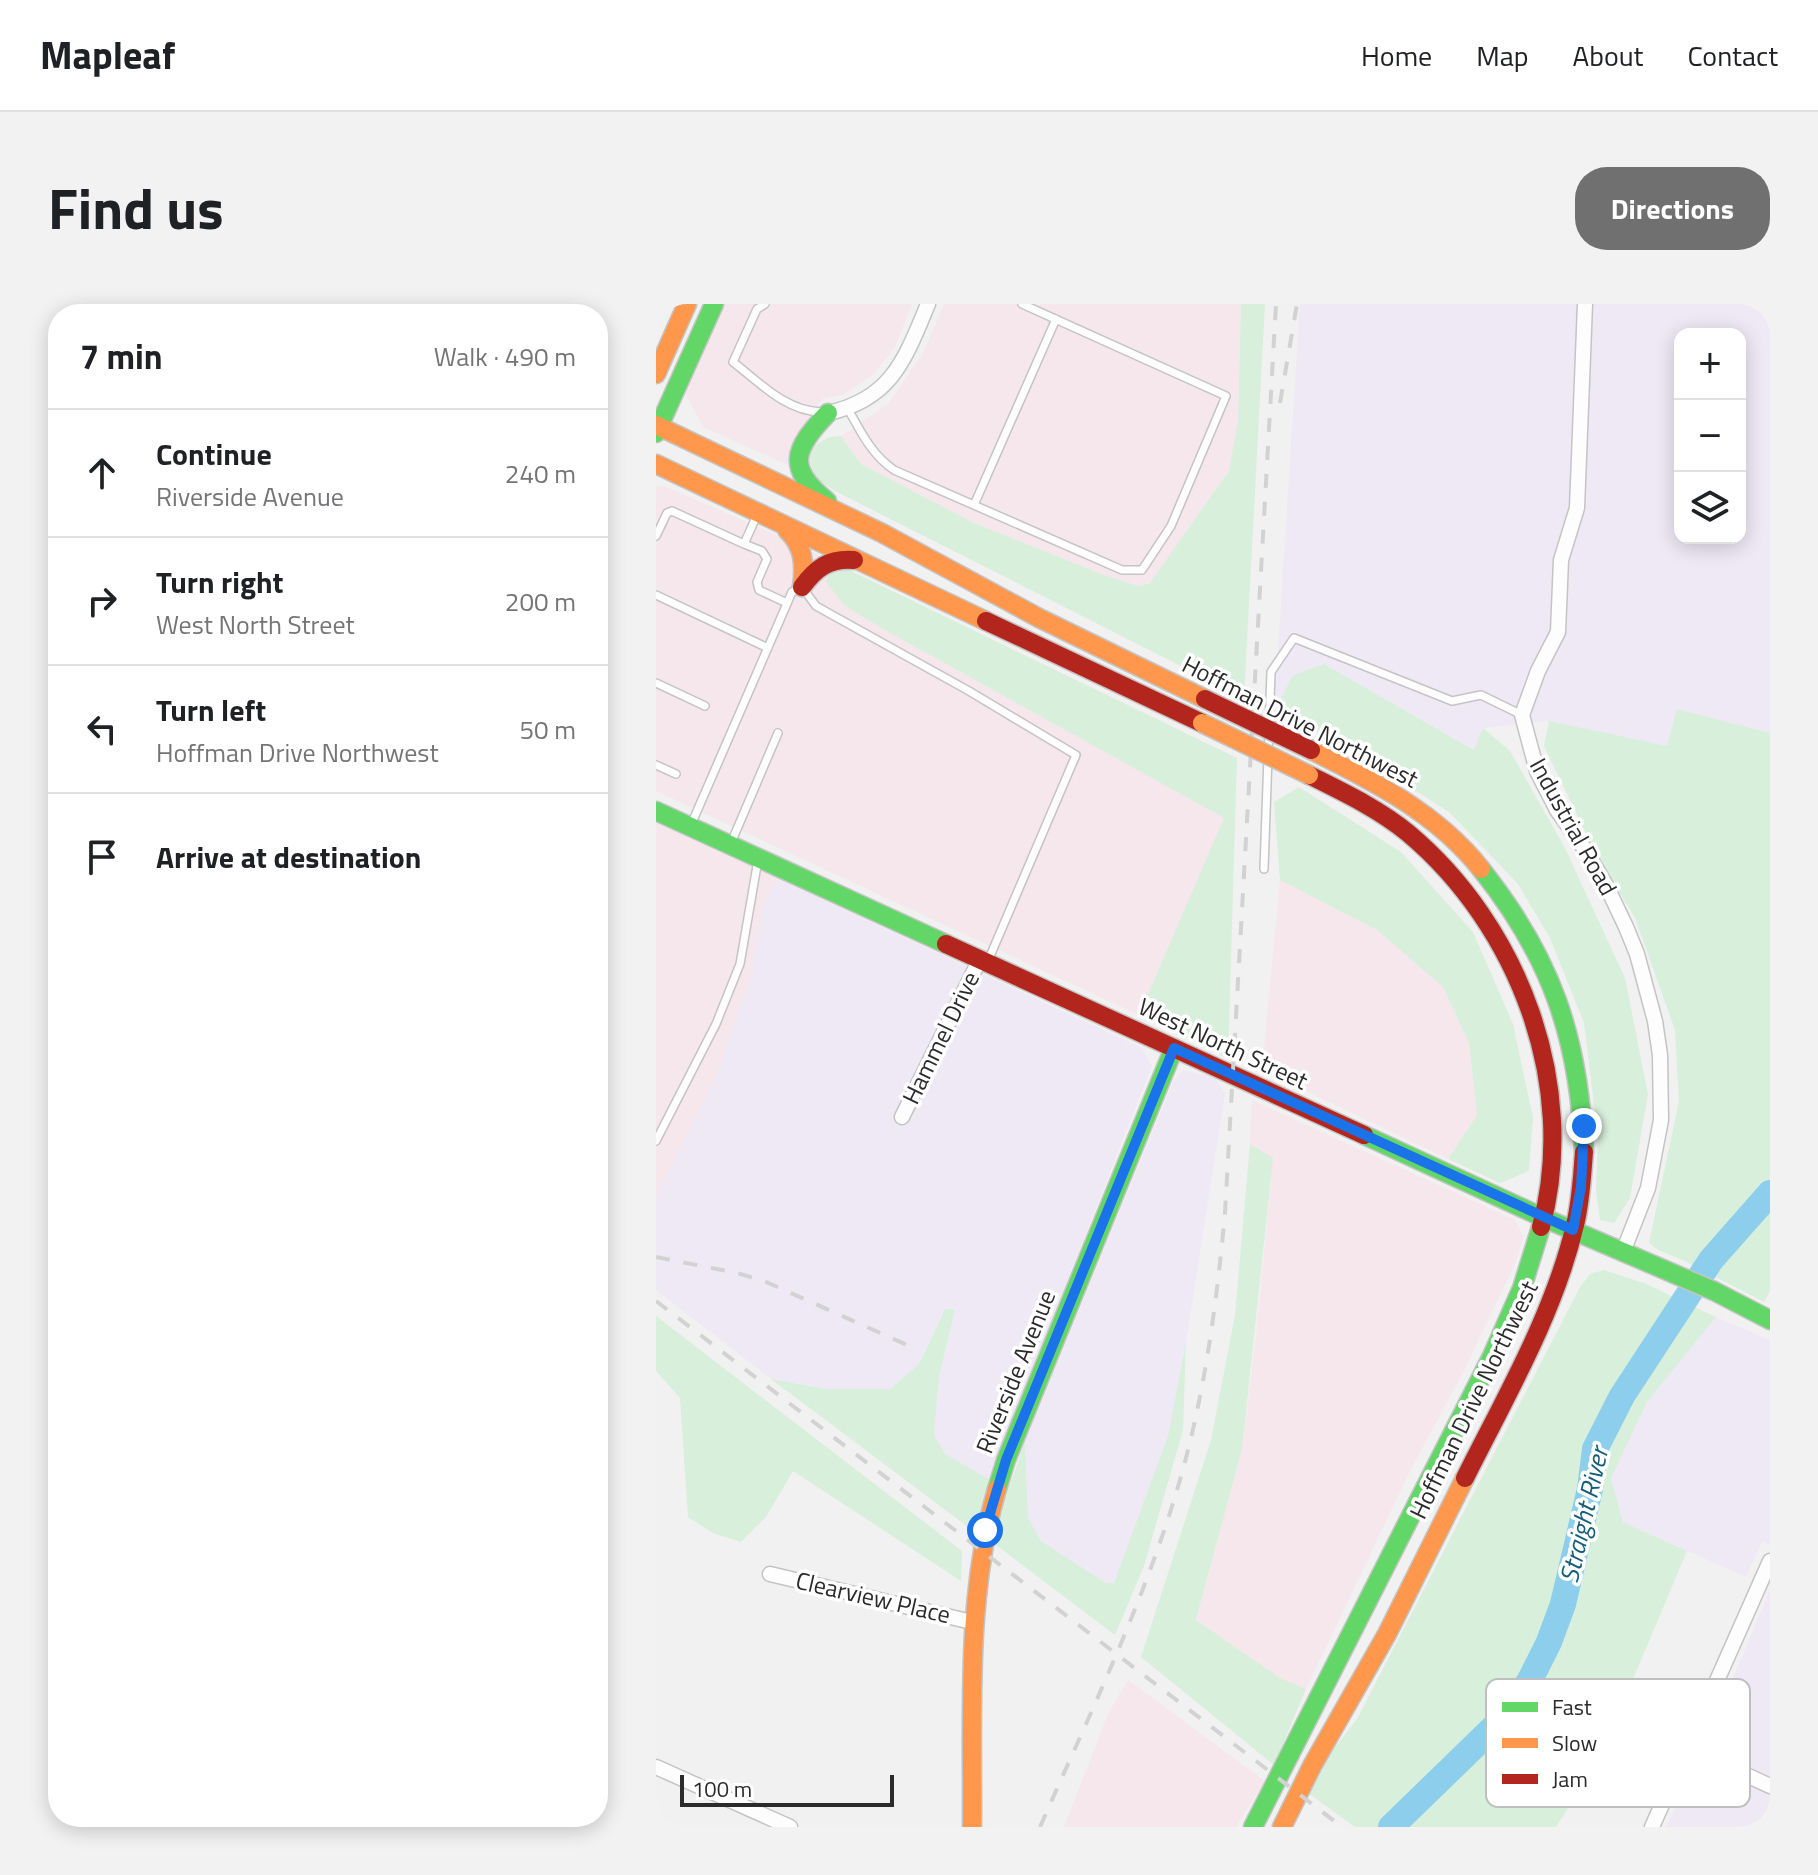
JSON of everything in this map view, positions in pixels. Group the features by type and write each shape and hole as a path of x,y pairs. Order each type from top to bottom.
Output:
{"main road":[{"path":"656,374 687,304"},
{"path":"657,428 714,304"},
{"path":"828,413 804,437 798,448 797,471 823,499 882,533"},
{"name":"Hoffman Drive Northwest","path":"657,428 882,533 1039,618 1382,787 1437,825 1483,871 1527,932 1547,970 1563,1012 1577,1070 1584,1155 1573,1230 1550,1304 1532,1344 1387,1634 1312,1766 1282,1827"},
{"name":"Hoffman Drive Northwest","path":"656,464 1367,804 1419,842 1463,887 1502,946 1530,1007 1552,1111 1553,1149 1544,1218 1511,1312 1253,1827"},
{"path":"777,522 796,538 801,548 805,571 802,587"},
{"path":"802,587 821,565 831,560 866,562"},
{"name":"West North Street","path":"656,811 1770,1320"},
{"name":"Riverside Avenue","path":"972,1827 976,1623 985,1530 995,1491 1174,1048"}],"street":[{"path":"828,413 863,402 894,375 903,363 928,304"},
{"path":"1522,715 1538,671 1558,632 1561,560 1577,508 1585,304"},
{"name":"Industrial Road","path":"1522,715 1537,771 1557,810 1607,887 1632,940 1655,1021 1660,1055 1661,1120 1648,1188 1623,1252"},
{"name":"Hammel Drive","path":"902,1117 984,961"},
{"path":"1719,1679 1770,1563"},
{"name":"Clearview Place","path":"770,1574 976,1623"},
{"path":"656,1767 790,1827"},
{"path":"1750,1777 1770,1786"},
{"path":"1652,1827 1661,1807"}],"lane":[{"path":"765,304 757,309 733,362 788,404 808,412 828,413"},
{"path":"848,409 870,449 880,461 894,470 1132,572 1142,570 1177,515 1226,396 1022,304"},
{"path":"974,505 1056,319"},
{"path":"656,536 667,513 672,511 762,551 767,559 757,582 759,590 787,603"},
{"path":"744,544 758,513"},
{"path":"690,826 792,592 802,587 816,606 1076,755 984,961"},
{"path":"656,595 768,648"},
{"path":"1264,869 1271,672 1294,638 1452,701 1481,695 1522,715"},
{"path":"656,683 705,706"},
{"path":"730,845 778,733"},
{"path":"656,765 676,774"},
{"path":"656,1141 716,1024 740,964 759,858"}],"shaded area":[{"path":"723,304 912,304 895,347 875,373 843,395 822,399 797,435 788,465 703,427 684,391"},
{"path":"944,304 1241,304 1238,420 1229,471 1151,582 1138,586 1104,575 974,523 861,464 841,436 888,404 923,353"},
{"path":"1300,304 1770,304 1770,733 1678,709 1667,747 1549,721 1483,728 1475,750 1324,664 1293,675 1274,712"},
{"path":"664,486 849,570 832,570 827,582 845,605 1225,818 1139,1015 656,791 656,487"},
{"path":"656,823 778,879 764,904 751,978 718,1072 656,1196"},
{"path":"778,879 1142,1048 1152,1066 989,1479 945,1454 934,1435 939,1377 950,1334 944,1309 919,1364 890,1389 825,1389 771,1379 656,1290 656,1196 718,1072 751,978 764,904"},
{"path":"1280,880 1377,930 1443,987 1469,1043 1477,1115 1448,1159 1262,1070"},
{"path":"1183,1070 1215,1078 1225,1093 1168,1436 1122,1565 1114,1583 1106,1583 1041,1541 1028,1518 1025,1442 1173,1082"},
{"path":"1252,1100 1515,1220 1523,1237 1516,1262 1464,1370 1410,1471 1306,1689 1280,1678 1196,1621 1242,1449 1257,1329 1273,1158 1250,1144"},
{"path":"1716,1317 1770,1340 1770,1545 1762,1542 1746,1577 1623,1522 1611,1478 1647,1402"},
{"path":"1770,1590 1770,1777 1750,1768 1750,1679 1733,1679"},
{"path":"1128,1680 1265,1781 1236,1827 1064,1827 1108,1714"},
{"path":"1750,1785 1770,1794 1770,1827 1666,1827 1676,1807 1750,1807"}],"green space":[{"path":"1241,304 1265,304 1244,698 835,491 812,476 809,449 829,437 841,436 861,464 974,523 1104,575 1138,586 1150,583 1229,471 1238,420"},
{"path":"832,570 849,570 1237,758 1228,1059 1139,1015 1224,818 844,605 826,582"},
{"path":"1324,664 1474,750 1483,728 1510,751 1564,846 1625,978 1648,1094 1630,1198 1614,1223 1600,1220 1596,1192 1598,1136 1584,1023 1550,938 1518,884 1449,812 1366,759 1274,712 1293,675"},
{"path":"1677,709 1770,733 1770,1291 1764,1302 1649,1243 1679,1101 1675,1030 1635,918 1594,850 1544,746 1549,721 1667,746"},
{"path":"1299,787 1401,852 1473,932 1513,1024 1533,1118 1529,1171 1500,1183 1448,1159 1477,1115 1469,1043 1443,987 1377,930 1280,880 1274,802"},
{"path":"1250,1144 1273,1158 1242,1449 1196,1620 1280,1678 1306,1689 1274,1765 1141,1657 1211,1440 1235,1315"},
{"path":"1604,1270 1644,1283 1716,1317 1647,1402 1611,1478 1623,1522 1687,1551 1633,1679 1486,1679 1486,1807 1569,1807 1556,1827 1355,1827 1308,1793 1330,1754 1357,1719 1580,1287 1590,1274"},
{"path":"945,1309 955,1310 939,1377 934,1435 945,1454 989,1479 976,1533 771,1379 825,1389 890,1389 919,1364"},
{"path":"656,1316 962,1551 961,1581 793,1471 766,1517 741,1542 713,1533 688,1517 680,1398 656,1371"},
{"path":"1186,1342 1183,1430 1144,1566 1115,1635 996,1545 997,1521 1025,1442 1028,1518 1041,1541 1106,1583 1114,1583 1168,1436"}],"waterway":[{"name":"Straight River","path":"1530,1679 1563,1604 1590,1489 1595,1449 1622,1396 1711,1260 1770,1193"},
{"name":"Straight River","path":"1391,1827 1486,1735"}],"railway":[{"path":"1040,1827 1112,1666 1160,1542 1193,1430 1207,1358 1225,1213 1276,304"},
{"path":"1280,403 1297,304"},
{"path":"656,1257 764,1281 907,1345"},
{"path":"656,1301 1342,1827"}],"traffic: fast":[{"path":"656,433 714,304"},
{"path":"827,501 805,478 799,458 808,437 828,413"},
{"path":"656,811 946,944"},
{"path":"1481,869 1526,935 1557,1001 1576,1072 1584,1152"},
{"path":"997,1489 1006,1460 1174,1048"},
{"path":"1364,1135 1544,1218 1714,1291 1770,1320"},
{"path":"1253,1827 1492,1356 1522,1288 1541,1227"}],"traffic: slow":[{"path":"656,374 687,304"},
{"path":"656,425 882,533 1039,618 1205,699"},
{"path":"656,464 986,621"},
{"path":"787,530 802,556 802,587"},
{"path":"1202,723 1309,775"},
{"path":"1311,750 1403,800 1445,831 1481,869"},
{"path":"1282,1827 1312,1766 1387,1634 1465,1478"},
{"path":"972,1827 975,1614 987,1530 997,1489"}],"traffic: jam":[{"path":"802,587 824,566 854,560"},
{"path":"986,621 1202,723"},
{"path":"1205,699 1311,750"},
{"path":"1309,775 1348,794 1408,833 1447,871 1481,914 1509,961 1530,1012 1545,1064 1552,1119 1551,1173 1541,1227"},
{"path":"946,944 1364,1135"},
{"path":"1465,1478 1528,1354 1555,1291 1577,1216 1584,1152"}],"route":[{"path":"985,1530 1006,1460 1174,1048 1573,1230 1581,1187 1584,1126"}]}
